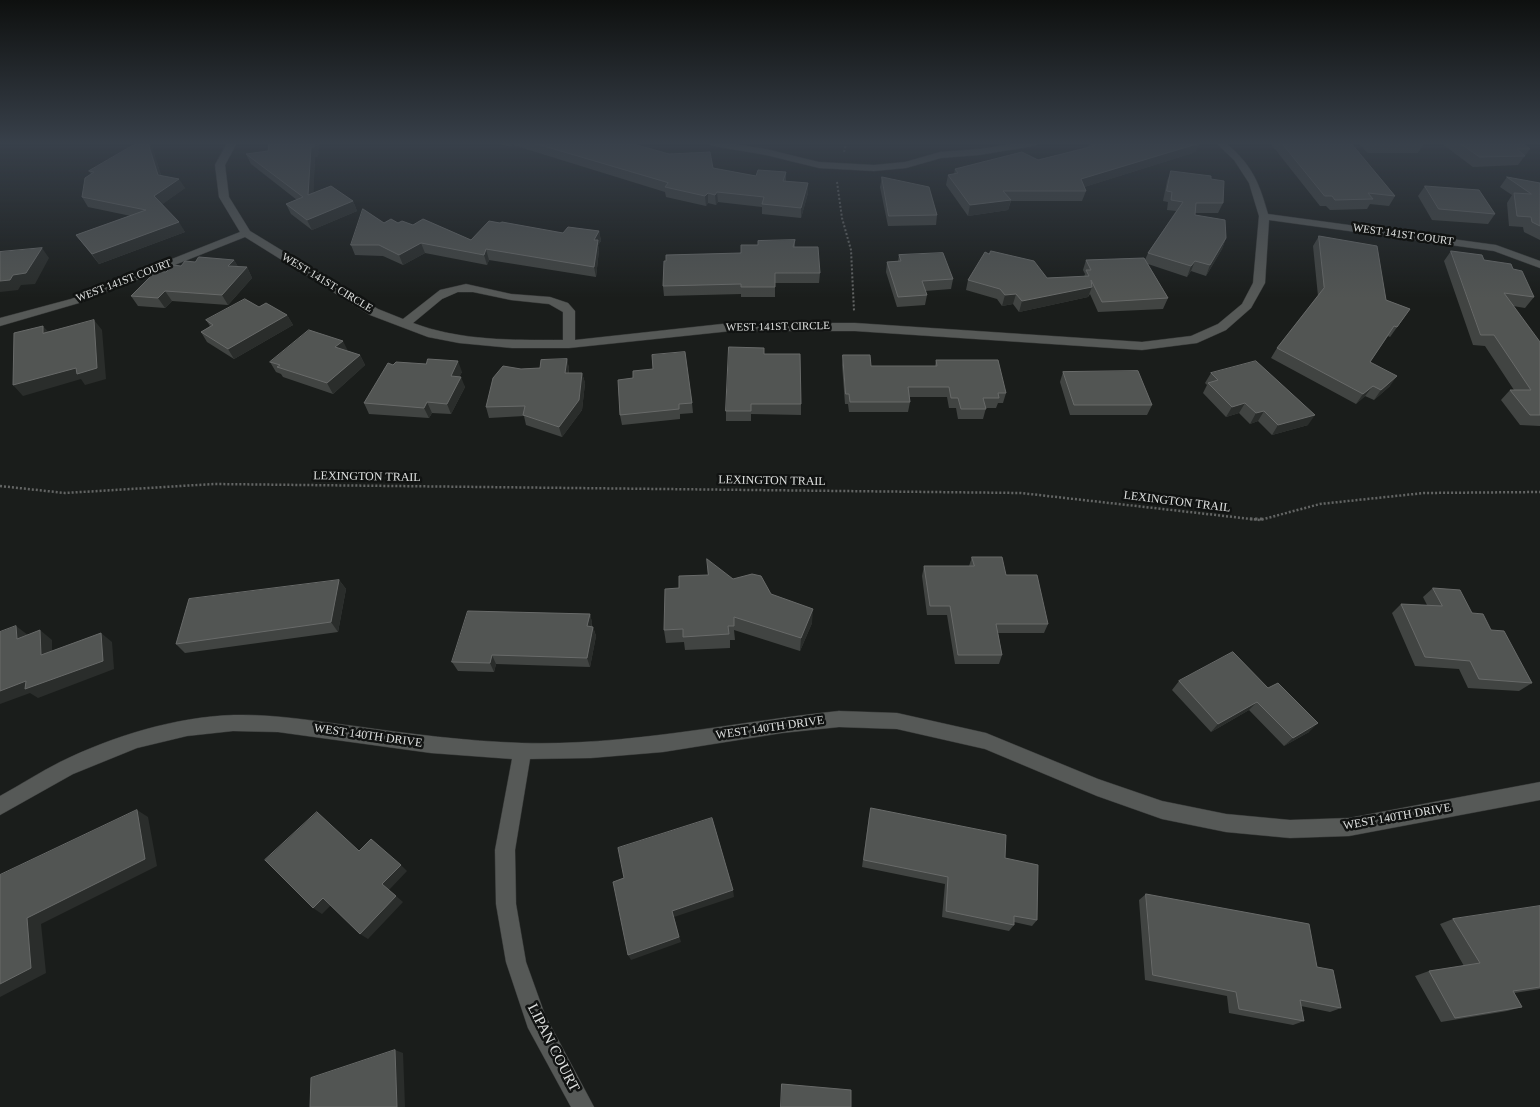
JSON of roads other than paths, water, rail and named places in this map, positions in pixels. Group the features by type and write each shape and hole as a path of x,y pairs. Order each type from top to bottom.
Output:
{"street":[{"name":"WEST 141ST CIRCLE","path":"224,195 246,233 374,312 432,334 486,343 569,344 731,326 855,326 1142,346 1192,340 1222,327 1247,306 1259,282 1264,216 1258,195"},
{"name":"WEST 141ST COURT","path":"1264,216 1496,248 1540,265"},
{"name":"WEST 141ST COURT","path":"0,322 75,301 246,233"},
{"path":"404,324 440,294 453,289 480,289 510,297 550,301 566,307 569,311 569,344"},
{"name":"WEST 140TH DRIVE","path":"0,806 66,768 136,740 187,728 233,723 278,724 431,745 522,751 591,750 663,744 782,724 839,719 897,722 986,741 1097,787 1162,810 1226,823 1290,829 1349,827 1540,791"},
{"name":"LIPAN COURT","path":"522,751 505,850 506,904 516,962 536,1020 583,1107"}]}
